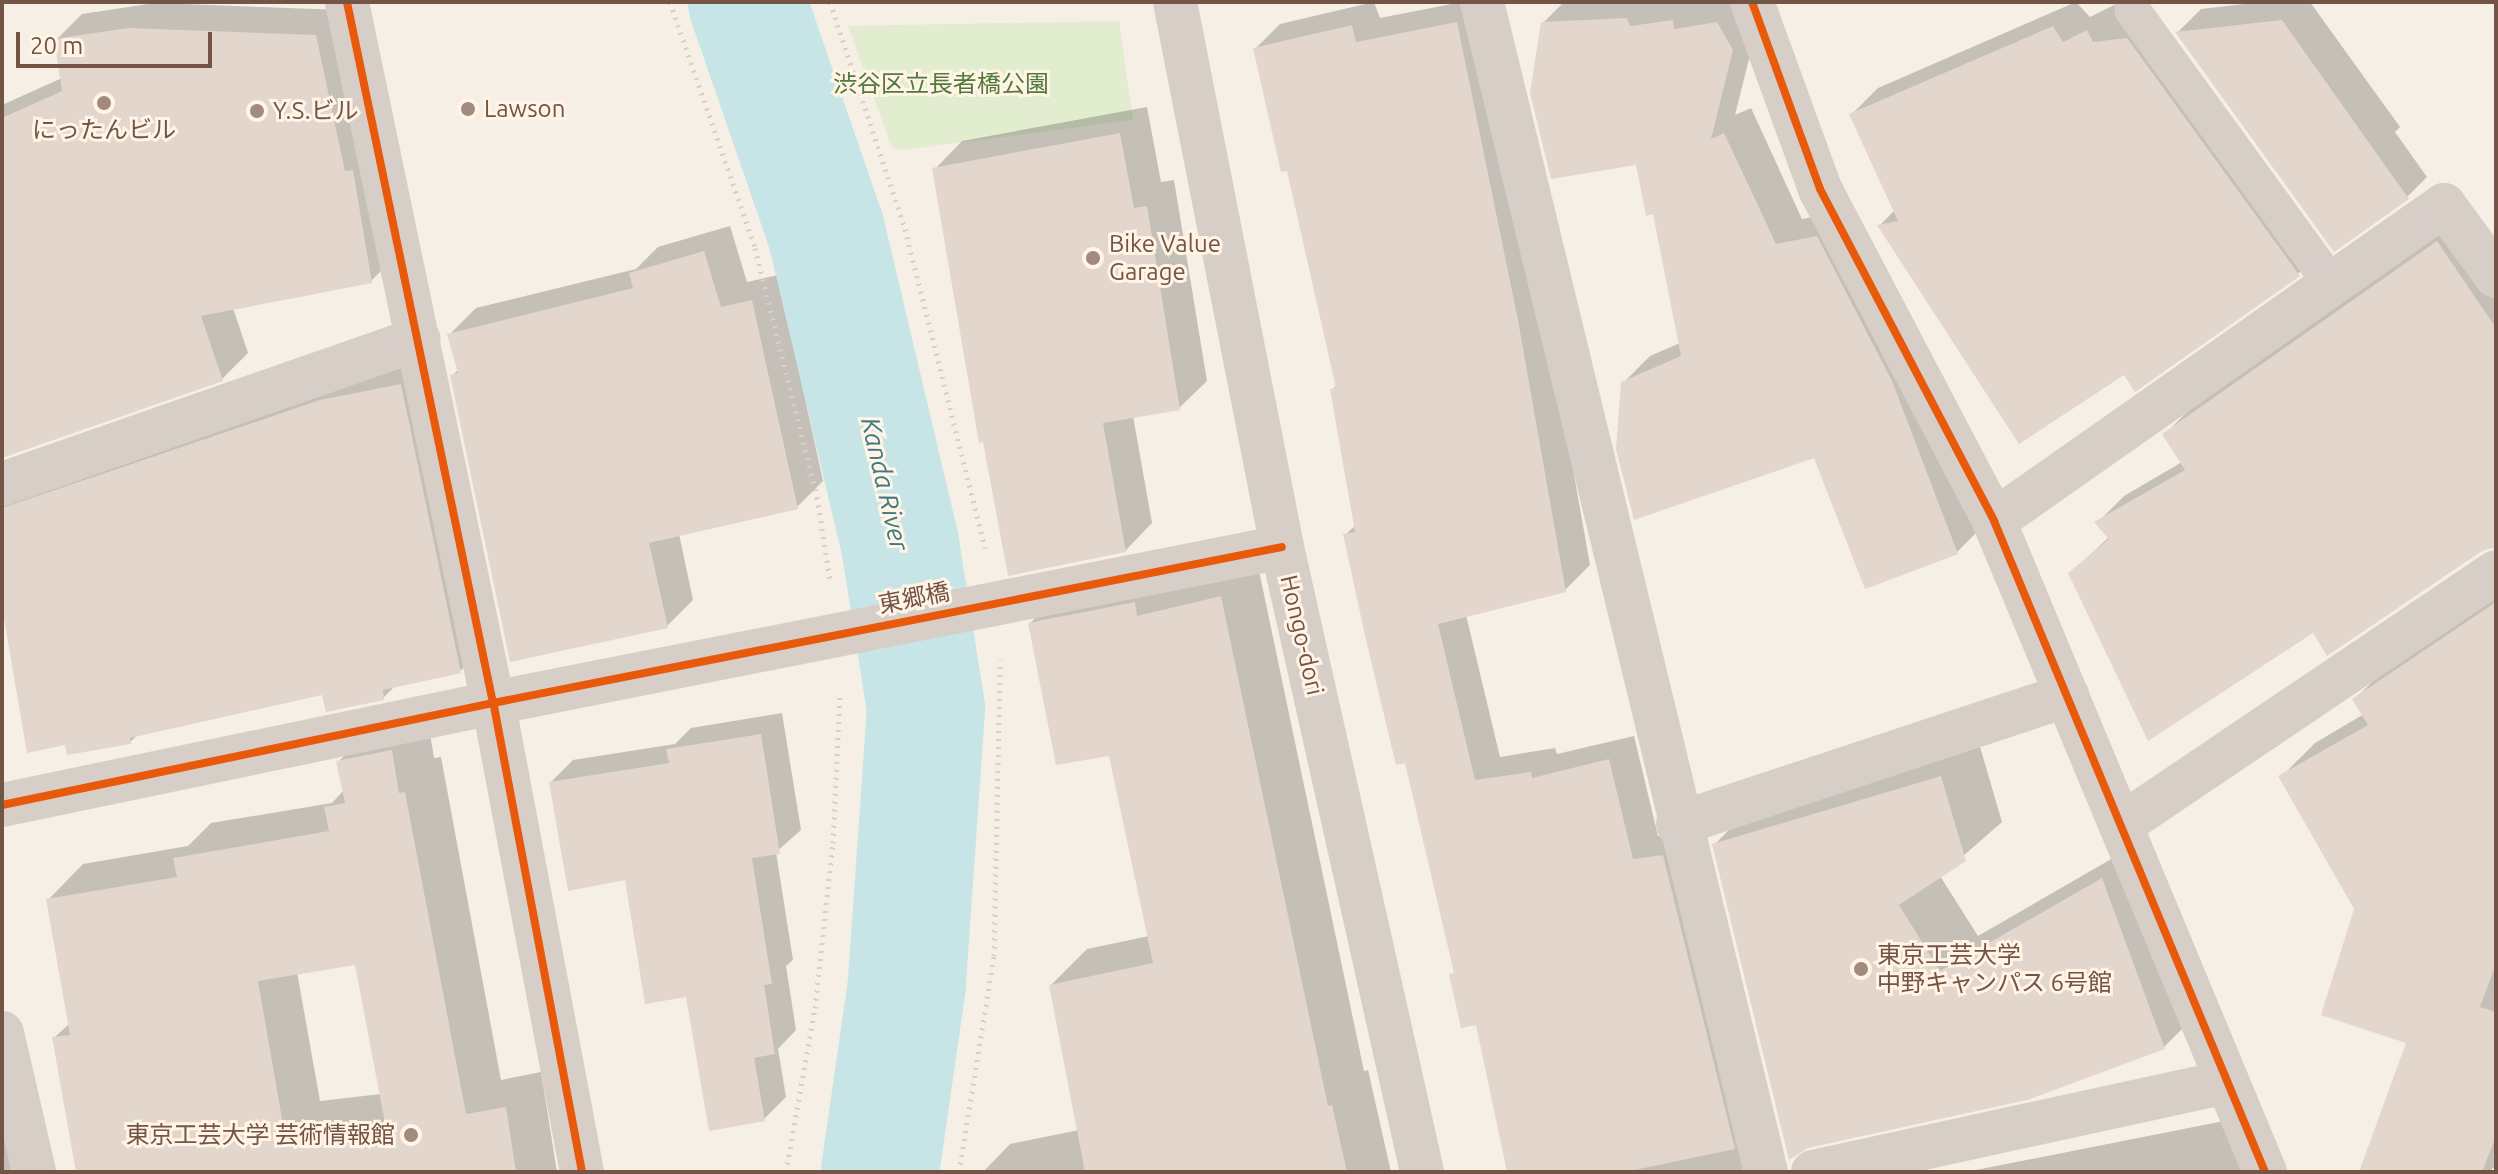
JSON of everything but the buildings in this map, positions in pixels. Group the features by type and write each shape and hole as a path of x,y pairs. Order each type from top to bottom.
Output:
{"street":[{"path":"347,2 493,703 582,1172"},
{"name":"Hongo-dori","path":"1175,2 1282,547 1422,1172"},
{"path":"1482,2 1678,824 1766,1172"},
{"path":"1752,2 1820,189 1994,521 2265,1172"},
{"path":"1994,521 2330,282 2444,205 2496,276"},
{"path":"2,484 419,339"},
{"name":"東郷橋","path":"2,805 493,703 1282,547"},
{"path":"2121,825 2496,572"},
{"path":"1678,824 2067,695"},
{"path":"2,1033 34,1172"},
{"path":"1813,1172 2226,1082"}],"lane":[{"path":"2132,2 2133,11 2330,282"}],"path":[{"path":"670,2 755,248 789,376 848,632 833,843 815,1008 786,1172"}],"green space":[{"name":"渋谷区立長者橋公園","path":"1119,21 1133,120 903,150 892,148 848,26"}],"waterway":[{"name":"Kanda River","path":"747,2 826,231 900,544 926,709 907,984 880,1172"}],"cycle path":[{"path":"2,805 493,703 347,2"},
{"path":"1752,2 1820,189 1994,521 2265,1172"},
{"path":"582,1172 493,703 1282,547"}],"place":[{"name":"にったんビル","path":"104,103"},
{"name":"Lawson","path":"468,109"},
{"name":"Y.S.ビル","path":"257,111"},
{"name":"Bike Value Garage","path":"1093,258"},
{"name":"東京工芸大学 中野キャンパス 6号館","path":"1861,969"},
{"name":"東京工芸大学 芸術情報館","path":"411,1135"}]}
